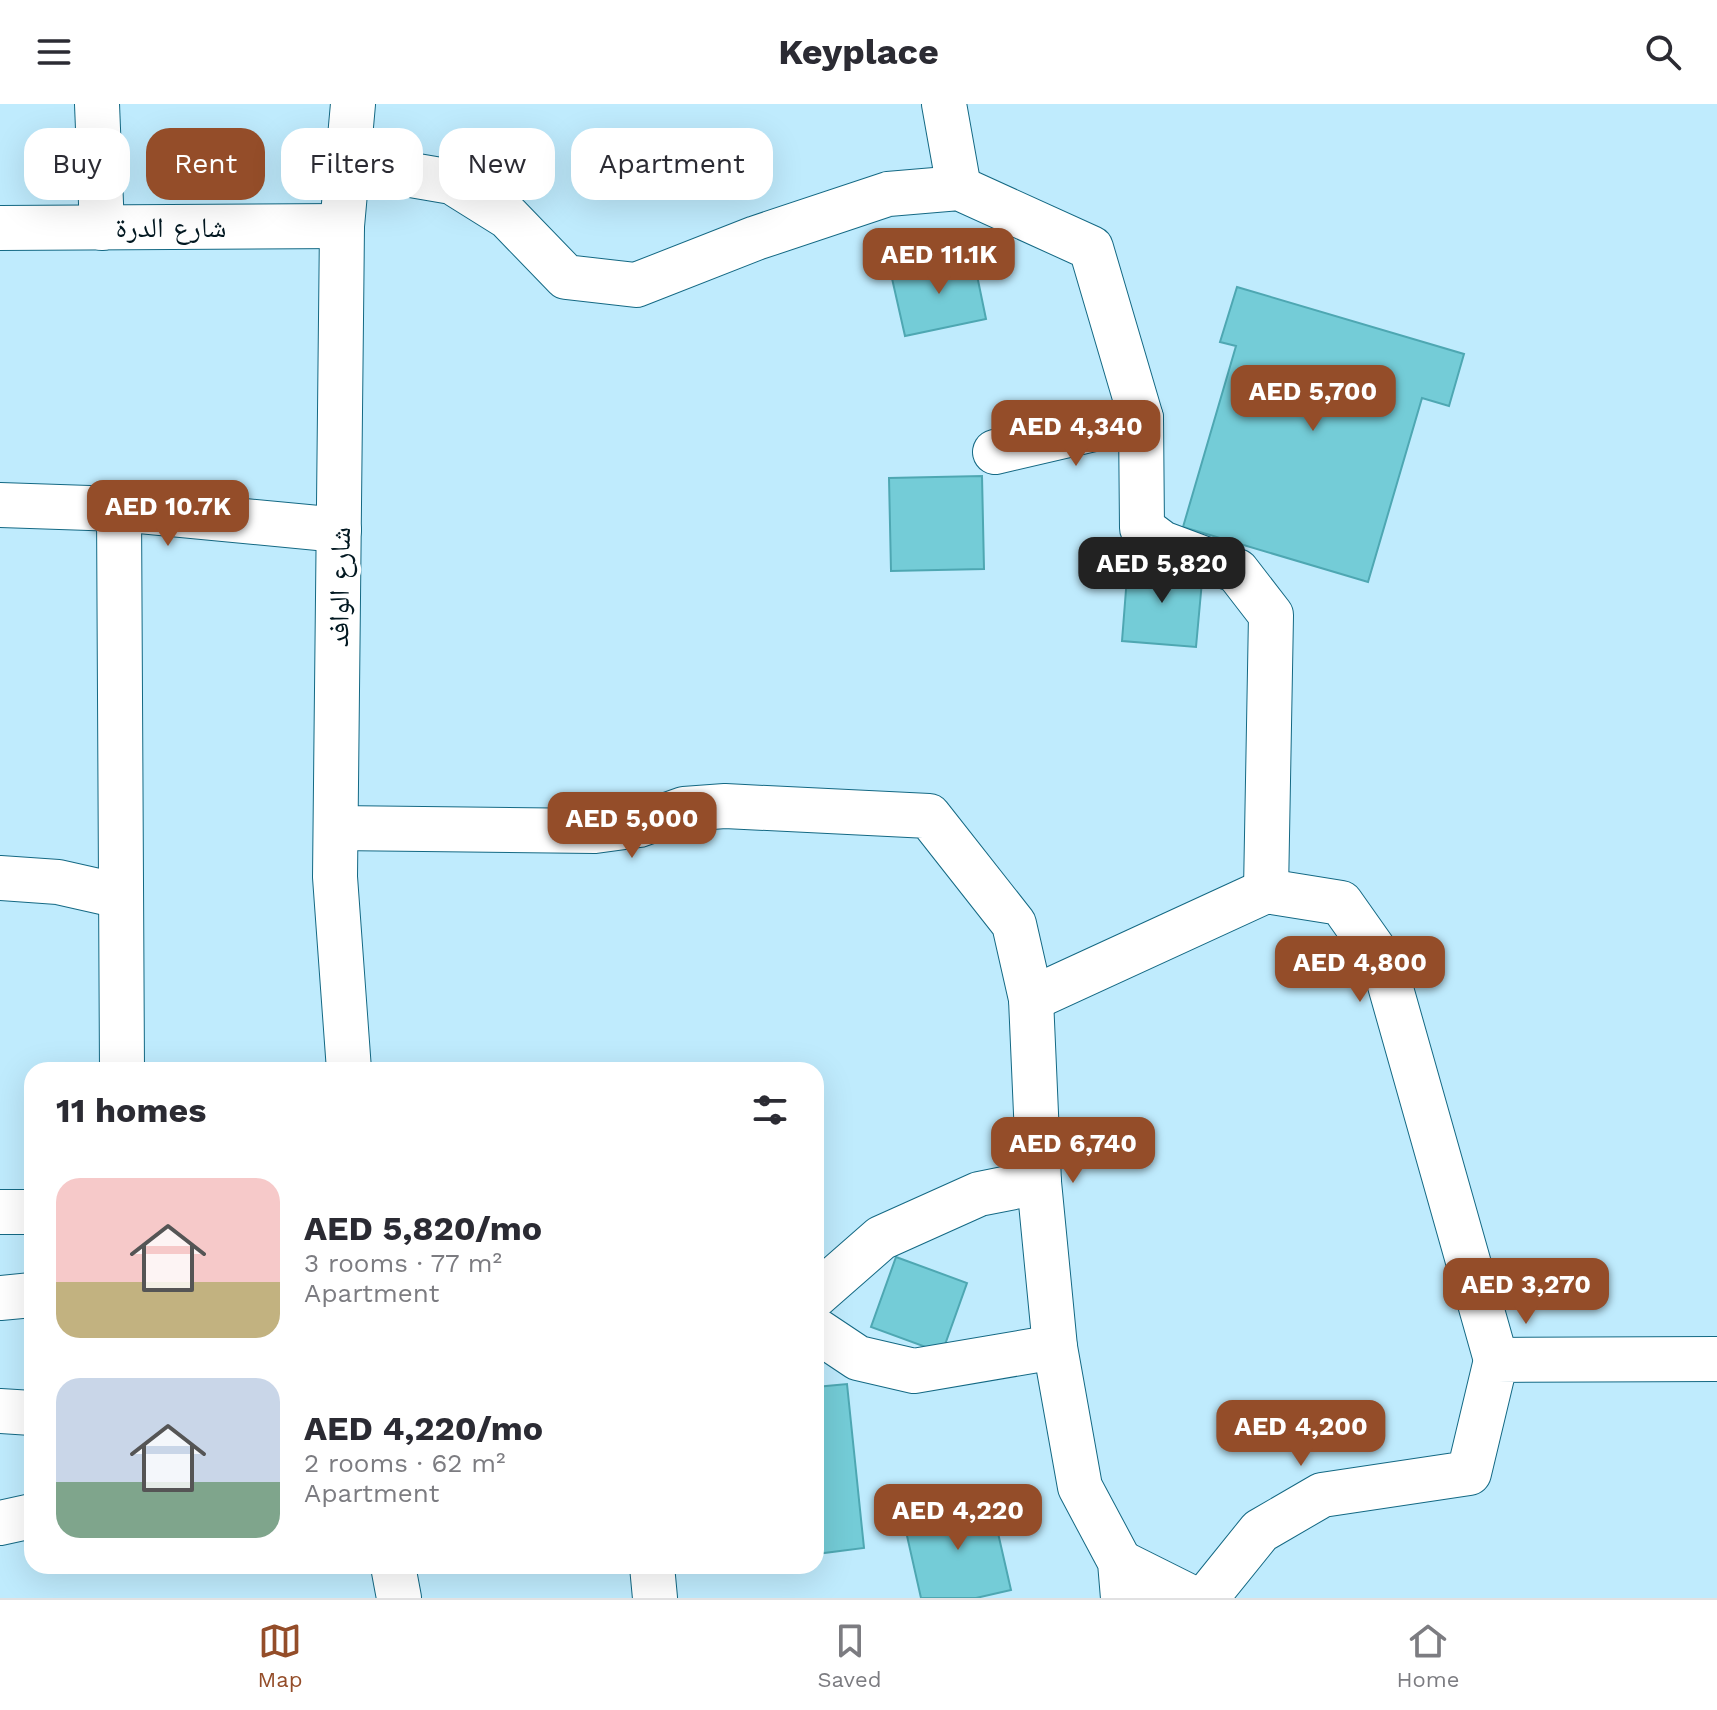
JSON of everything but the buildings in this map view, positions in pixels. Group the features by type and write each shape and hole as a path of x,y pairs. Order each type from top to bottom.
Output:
{"street":[{"path":"97,104 102,228"},
{"name":"شارع الوافد","path":"351,128 353,104"},
{"path":"944,104 959,188"},
{"path":"423,177 452,182 508,217 566,277 636,285 756,238 888,194 959,188 1091,248 1141,418 1142,528 1162,543 1237,571 1271,615 1266,891"},
{"name":"شارع الوافد","path":"344,200 335,877 348,1062"},
{"name":"شارع الدرة","path":"0,228 342,226"},
{"path":"995,452 1141,418"},
{"path":"0,505 119,509 339,530"},
{"path":"119,509 122,1062"},
{"path":"336,828 595,831 639,825 684,809 725,806 929,816 1014,924 1031,999 1039,1182 1055,1347 1080,1487 1122,1580 1192,1598"},
{"path":"0,878 58,882 120,896"},
{"path":"1031,999 1266,891 1341,903 1384,964 1496,1360 1469,1473 1322,1495 1260,1531 1206,1598"},
{"path":"824,1288 881,1238 979,1194 1039,1182"},
{"path":"0,1212 24,1212"},
{"path":"0,1298 24,1296"},
{"path":"824,1335 858,1358 914,1371 1055,1347"},
{"path":"1496,1360 1717,1359"},
{"path":"0,1411 24,1412"},
{"path":"0,1523 24,1518"},
{"path":"394,1574 399,1598"},
{"path":"653,1574 655,1598"}]}
